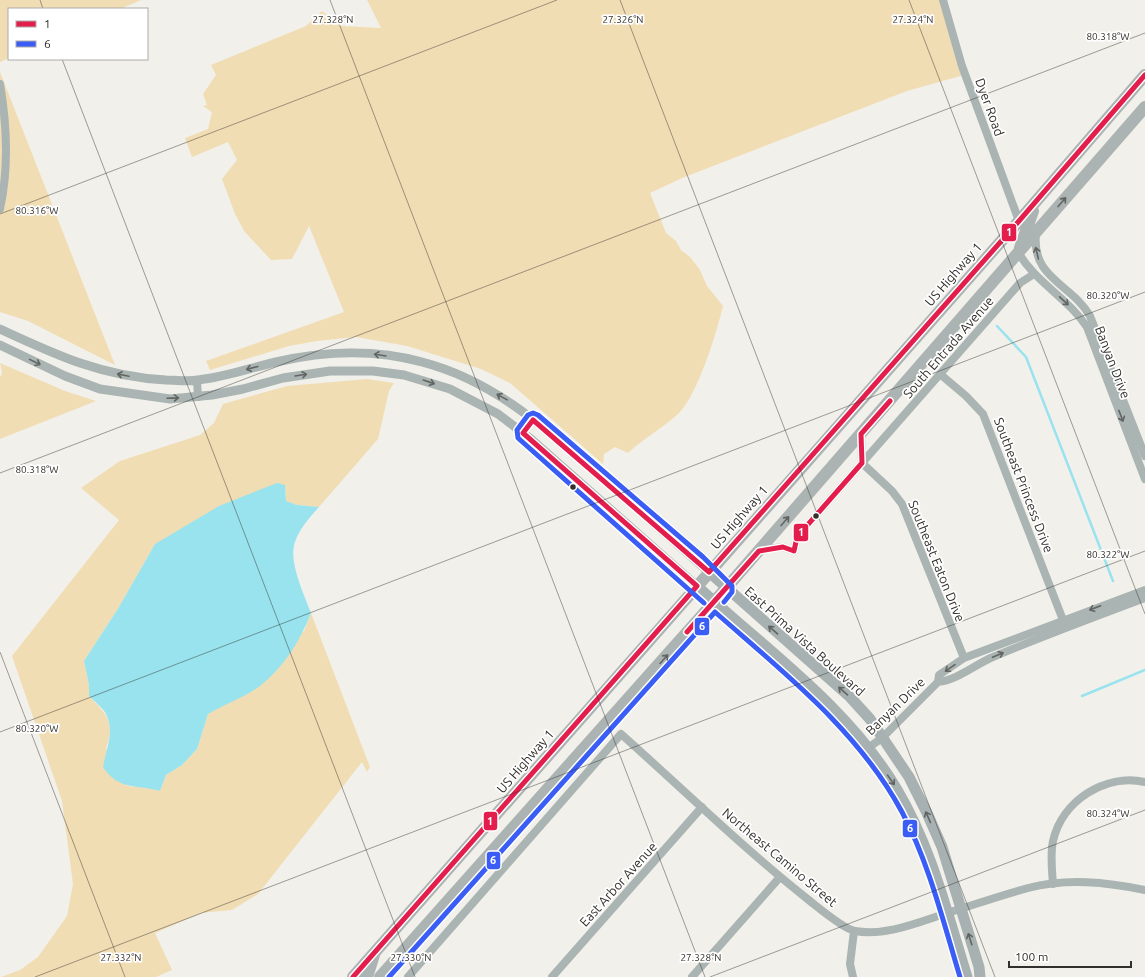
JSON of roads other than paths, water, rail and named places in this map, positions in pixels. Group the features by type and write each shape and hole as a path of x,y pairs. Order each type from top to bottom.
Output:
{"main road":[{"name":"US Highway 1","path":"353,977 1019,221 1145,75"},
{"path":"380,977 726,589 1145,107"},
{"path":"1018,252 1038,199"},
{"path":"1002,271 1016,238 1019,221"},
{"name":"East Prima Vista Boulevard","path":"709,572 726,589 850,697 870,720 909,778 942,847 979,967 980,977"},
{"path":"697,586 834,709 868,748 896,787 913,819 934,871 967,977"},
{"path":"367,977 376,950"}],"street":[{"name":"Dyer Road","path":"944,0 962,66 1019,221"},
{"path":"0,84 6,143 6,180 0,209"},
{"name":"Banyan Drive","path":"1036,232 1035,244 1038,260 1044,270 1081,304 1092,319 1136,443 1145,479"},
{"name":"Banyan Drive","path":"1018,252 1026,266 1076,312 1087,327 1136,443 1145,456"},
{"name":"South Entrada Avenue","path":"759,550 783,547 794,551 797,537 1020,283 1034,274"},
{"path":"1049,287 1055,280"},
{"path":"1087,327 1092,319"},
{"name":"East Prima Vista Boulevard","path":"0,329 66,359 97,370 140,379 197,380 278,361 328,353 372,353 421,361 458,373 506,399 546,430 709,572"},
{"path":"0,345 65,376 100,388 170,399 198,397 243,389 283,378 330,370 373,371 404,376 450,389 498,414 531,439 697,586"},
{"name":"Southeast Princess Drive","path":"940,374 966,396 983,414 1064,620"},
{"path":"197,380 198,397"},
{"path":"861,434 862,463"},
{"name":"Southeast Eaton Drive","path":"862,463 892,491 902,504 964,658"},
{"name":"Banyan Drive","path":"868,748 882,738 938,682 952,678 978,663 1114,605 1145,590"},
{"name":"Banyan Drive","path":"938,682 939,676 964,658 1064,620 1114,605 1145,598"},
{"name":"Northeast Camino Street","path":"408,977 621,734 780,877 828,915 854,931 877,932 902,928 1029,888 1053,884 1092,882 1114,884 1145,890"},
{"path":"1053,884 1053,842 1057,827 1078,800 1092,790 1109,783 1124,780 1145,782"},
{"name":"East Arbor Avenue","path":"552,977 702,807"},
{"path":"692,977 780,877"},
{"path":"853,977 850,964 854,931"}],"water":[{"path":"277,483 285,485 286,501 297,505 319,507 302,527 293,550 295,568 311,613 302,634 284,662 269,679 248,694 208,714 197,749 182,765 166,775 160,791 128,785 115,780 103,767 110,734 109,721 103,709 89,696 89,685 84,661 119,607 155,544 219,506"}],"waterway":[{"path":"997,326 1026,357 1113,581"},
{"path":"1082,696 1145,670"}]}
